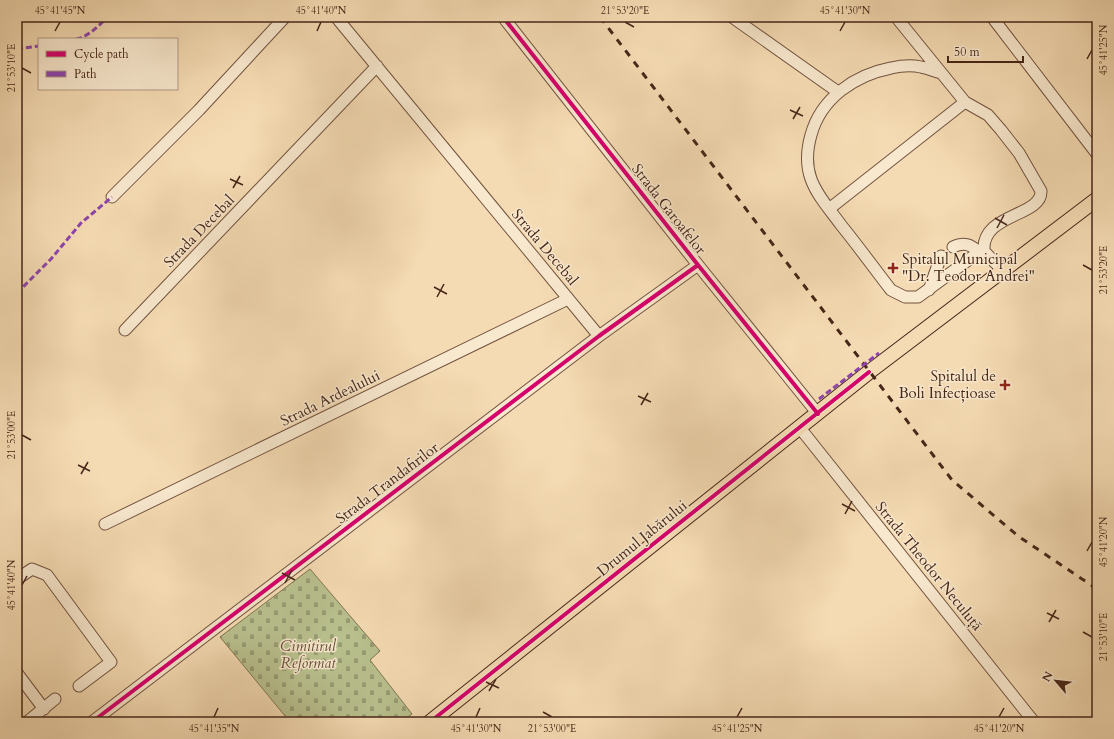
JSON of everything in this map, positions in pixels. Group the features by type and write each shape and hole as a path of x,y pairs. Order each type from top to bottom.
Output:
{"main road":[{"name":"Drumul Jabărului","path":"430,722 869,372 1097,199"}],"street":[{"path":"112,197 199,110 285,17"},
{"name":"Strada Decebal","path":"336,17 599,336"},
{"name":"Strada Garoafelor","path":"504,17 698,265 818,414"},
{"path":"732,17 838,92"},
{"path":"896,17 966,102 988,115 1001,130 1019,153 1041,191 1041,195 1036,203 995,226 989,232 985,239 982,251 918,297 905,297 891,290 829,209 811,179 807,160 809,144 818,118 826,106 838,92 858,78 872,72 903,66 921,67 941,73"},
{"path":"997,19 1097,154"},
{"name":"Strada Decebal","path":"125,330 377,66"},
{"path":"829,209 966,102"},
{"path":"953,247 961,243 982,251 1002,271"},
{"path":"928,290 941,256"},
{"name":"Strada Trandafirilor","path":"92,722 599,336 698,265"},
{"name":"Strada Ardealului","path":"105,524 568,299"},
{"name":"Strada Theodor Neculuță","path":"800,428 1034,722"},
{"path":"17,579 32,569 47,575 111,662 79,686"},
{"path":"17,673 44,709"},
{"path":"27,722 55,699"}],"green space":[{"name":"Cimitirul Reformat","path":"310,569 380,651 370,660 412,714 401,722 290,722 220,637"}],"railway":[{"path":"600,17 952,480 1018,536 1097,589"}],"marked path":[{"path":"80,38 89,34 107,17"},
{"path":"17,49 38,46"},
{"path":"17,293 51,259 81,223 112,197"},
{"path":"819,399 879,353"}],"cycle path":[{"path":"503,17 698,265 818,414"},
{"path":"92,722 599,336 698,265"},
{"path":"430,722 869,372"}],"place":[{"name":"Spitalul Municipal \"Dr. Teodor Andrei\"","path":"893,268"},
{"name":"Spitalul de Boli Infecțioase","path":"1005,385"}]}
